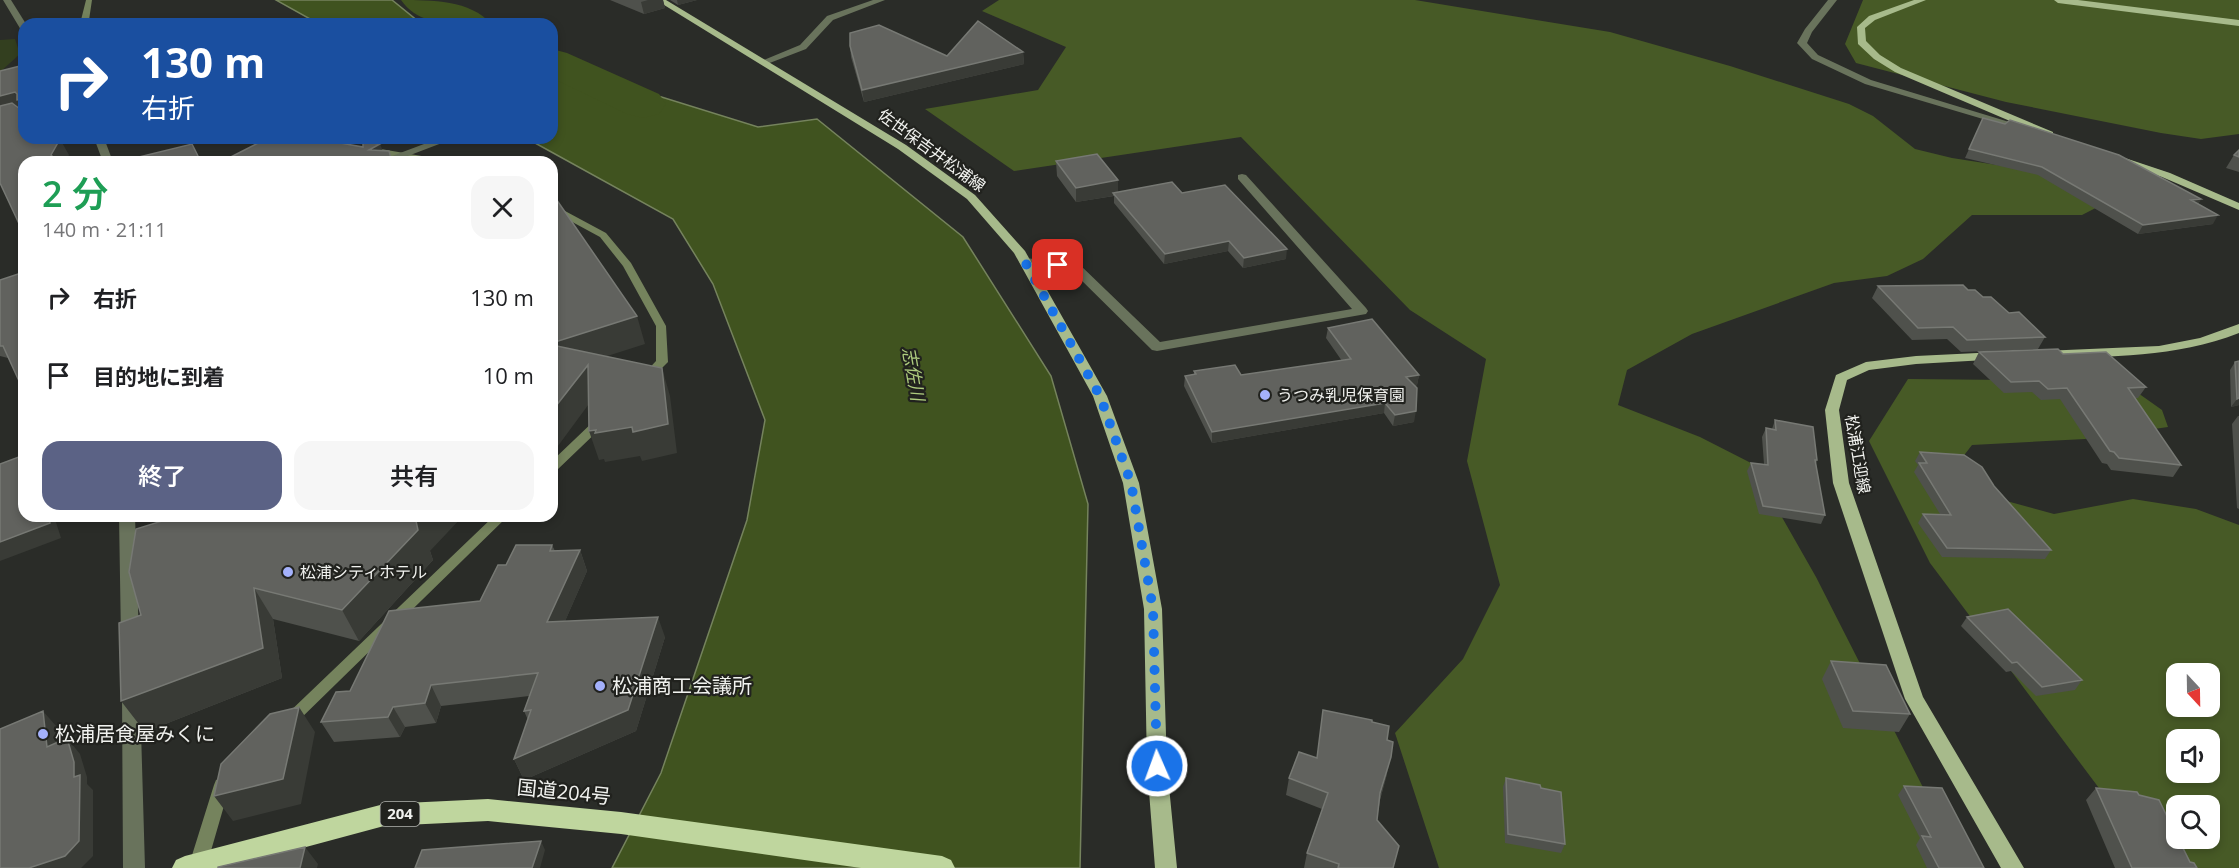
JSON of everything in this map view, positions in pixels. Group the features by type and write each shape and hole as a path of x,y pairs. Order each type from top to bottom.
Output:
{"highway":[{"name":"国道204号","path":"185,868 384,815 488,810 621,823 942,868"}],"main road":[{"name":"佐世保吉井松浦線","path":"660,0 902,147 971,197 1019,250 1100,396 1131,483 1153,609 1157,766 1166,868"},
{"path":"1922,0 1872,18 1861,27 1861,42 1877,57 1898,70 2055,137"},
{"path":"2058,0 2239,23"},
{"path":"2110,156 2166,175 2239,207"},
{"path":"2032,355 2159,350 2203,342 2239,328"},
{"name":"松浦江迎線","path":"2009,356 1916,360 1866,366 1841,378 1832,410 1842,483 1914,699 2013,868"}],"street":[{"path":"7,0 18,18"},
{"path":"764,62 803,47 830,18 881,0"},
{"path":"1833,0 1808,31 1802,43 1815,57 1868,82 2055,137"},
{"path":"400,156 435,144"},
{"path":"1025,262 1075,267 1157,347 1361,310 1242,177"},
{"path":"127,522 130,657"},
{"path":"130,680 134,868"}],"shaded area":[{"path":"999,0 1415,0 1610,32 1730,66 1849,104 1873,116 1915,149 1952,158 2106,182 2119,196 2082,215 1972,215 1923,259 1887,276 1834,283 1692,334 1627,370 1618,405 1700,437 1751,463 1816,577 1964,868 1439,868 1395,733 1463,659 1500,585 1467,461 1486,359 1410,310 1241,137 1014,171 925,109 1038,90 1066,47 982,11"},
{"path":"1863,0 2239,0 2239,134 2201,139 2161,133 2006,102 1856,63 1845,44"},
{"path":"15,39 18,56 0,72 0,40"},
{"path":"1908,379 2121,381 2162,410 2168,427 2085,439 1972,445 1955,467 1992,497 2054,514 2133,499 2196,509 2239,525 2239,868 2159,868 1930,563 1869,441"}],"water":[{"path":"276,0 392,0 414,18 308,18"},
{"path":"558,65 758,127 817,119 963,237 1051,376 1088,504 1080,868 612,868 661,773 747,520 765,420 713,284 673,219 537,144 558,144"}],"building":[{"path":"978,21 1023,52 862,90 850,46 850,33 879,25 947,56"},
{"path":"18,66 18,100 15,92 0,96 0,71"},
{"path":"12,103 18,108 18,144 57,144 52,156 18,156 18,221 0,183 0,106"},
{"path":"1983,118 2005,124 2010,120 2119,155 2201,199 2191,200 2218,215 2143,225 2042,167 1969,149"},
{"path":"192,144 198,156 143,156"},
{"path":"256,144 346,144 363,147 363,144 380,144 369,150 389,151 390,156 233,156"},
{"path":"1097,154 1118,180 1076,188 1056,161"},
{"path":"1172,182 1182,193 1225,185 1287,249 1244,258 1229,241 1165,254 1113,193"},
{"path":"558,202 637,316 558,341"},
{"path":"18,274 18,379 3,346 0,346 0,280"},
{"path":"1963,285 1968,290 1975,290 1983,297 1991,297 2009,313 2019,312 2045,337 1967,340 1953,327 1918,328 1878,286"},
{"path":"1372,319 1419,375 1406,377 1417,388 1416,411 1395,415 1385,403 1212,432 1185,376 1196,374 1194,371 1235,365 1241,375 1351,359 1328,328"},
{"path":"558,346 662,368 668,424 633,432 632,427 595,433 596,430 589,431 588,365 558,403"},
{"path":"2058,349 2063,354 2106,352 2146,387 2128,388 2181,465 2119,458 2110,451 2067,388 2048,389 2039,381 2011,382 1979,352"},
{"path":"2239,361 2239,398 2237,399 2235,362"},
{"path":"1775,420 1813,427 1817,460 1815,460 1825,515 1763,506 1751,463 1768,465 1766,428 1776,430"},
{"path":"1920,452 1964,455 1982,467 1994,486 2051,550 1947,548 1923,514 1951,515 1919,463 1927,463"},
{"path":"18,457 18,522 50,523 0,542 0,464"},
{"path":"159,522 416,522 418,530 342,610 254,588 263,648 121,701 119,623 141,615 129,572 136,529"},
{"path":"516,545 552,545 550,551 580,550 547,622 658,617 628,710 514,759 531,710 524,711 538,673 431,685 425,703 393,707 388,717 321,722 336,692 350,691 389,611 480,601 498,565 506,565"},
{"path":"2008,609 2082,680 2042,687 2017,662 2012,663 1967,617"},
{"path":"1831,661 1886,665 1910,714 1853,711"},
{"path":"299,707 283,779 214,796 221,764 270,714"},
{"path":"1323,710 1372,720 1372,722 1389,726 1387,740 1393,742 1380,793 1377,820 1399,846 1393,868 1338,868 1339,864 1307,853 1328,793 1289,778 1299,752 1317,758"},
{"path":"43,711 47,747 67,738 74,762 74,777 80,775 79,841 65,856 29,868 0,868 0,729"},
{"path":"1506,778 1561,792 1565,844 1508,834"},
{"path":"1904,786 1942,788 1984,868 1939,868 1922,836 1931,837"},
{"path":"2096,788 2137,792 2139,795 2159,800 2166,814 2166,849 2184,849 2190,862 2194,863 2197,868 2132,868"},
{"path":"541,841 532,868 415,868 422,850"},
{"path":"305,847 300,868 218,868 218,867"}],"waterway":[{"path":"85,18 89,0"},
{"name":"志佐川","path":"420,0 458,18"},
{"name":"志佐川","path":"558,65 643,104"},
{"path":"375,151 404,156"},
{"path":"558,210 603,235 627,265 661,326 662,362 647,377"},
{"path":"558,462 600,422"},
{"path":"289,721 496,522"},
{"path":"197,868 222,785"}],"place":[{"name":"うつみ乳児保育園","path":"1265,395"},
{"name":"松浦シティホテル","path":"288,572"},
{"name":"松浦商工会議所","path":"600,686"},
{"name":"松浦居食屋みくに","path":"43,734"}],"route":[{"path":"1058,265 1025,262 1100,396 1131,483 1153,609 1157,766"}]}
